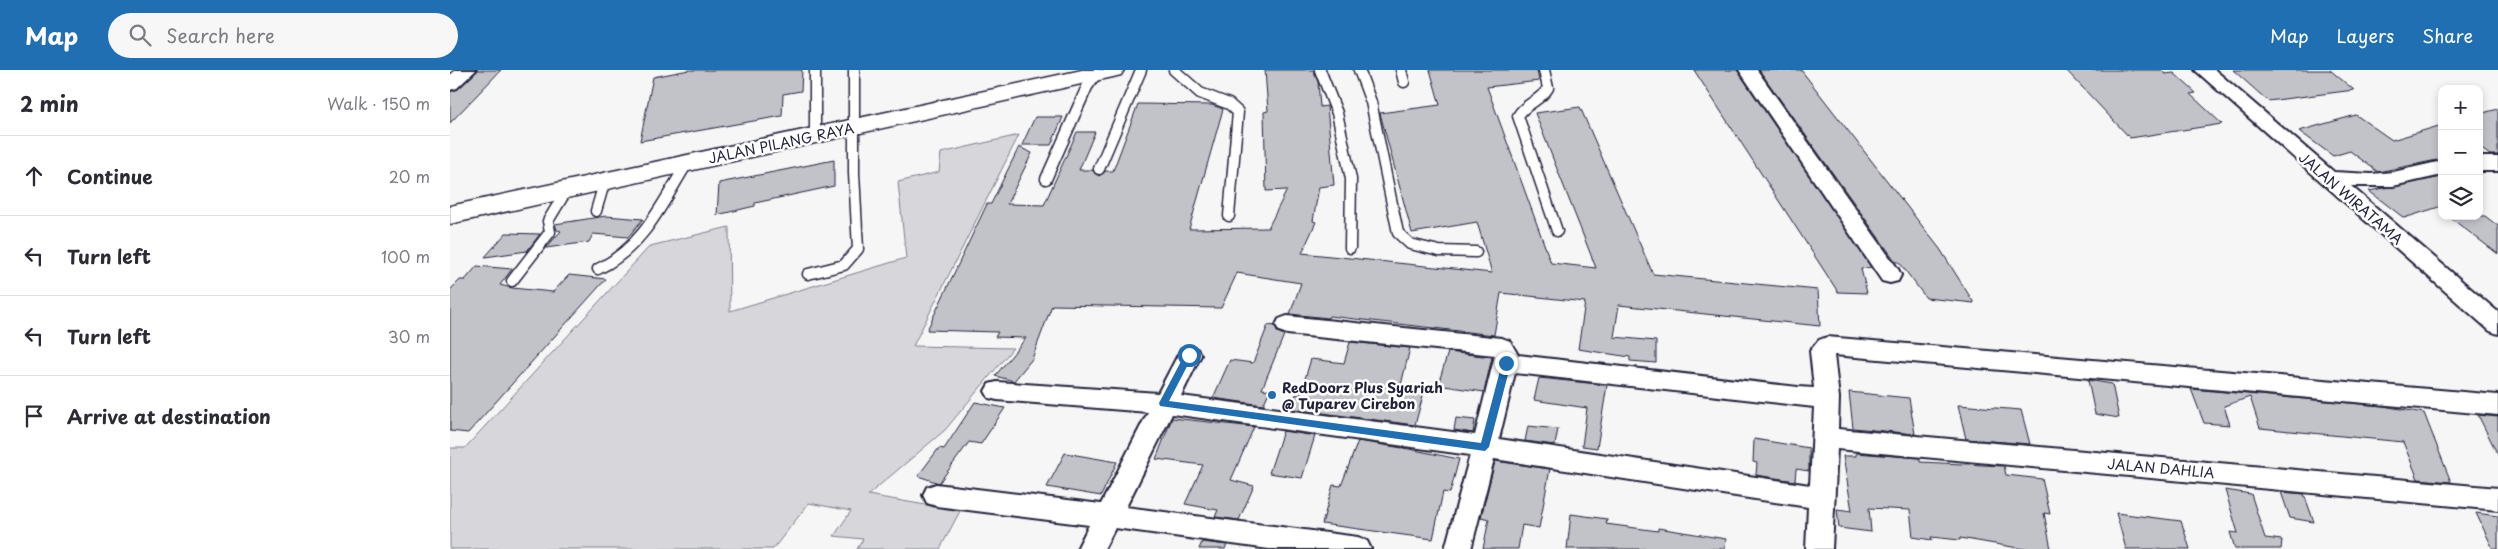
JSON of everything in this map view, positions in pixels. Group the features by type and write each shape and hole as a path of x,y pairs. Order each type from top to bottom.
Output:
{"highway":[{"name":"JALAN PILANG RAYA","path":"450,215 1104,72"}],"street":[{"path":"450,84 467,70"},
{"path":"1748,70 1890,275"},
{"name":"JALAN WIRATAMA","path":"2204,70 2498,325"},
{"path":"2483,164 2498,164"},
{"path":"2328,178 2371,181 2393,179 2438,169"},
{"path":"1287,325 1502,347 1507,353 1458,549"},
{"path":"1819,549 1823,498 1826,398 1822,351 1827,346 2498,405"},
{"path":"1090,549 1189,355"},
{"path":"1506,363 1798,397 1826,398"},
{"path":"997,391 1163,403 1485,447 1823,498"},
{"name":"JALAN DAHLIA","path":"1824,438 2498,499"},
{"path":"936,495 1358,549"}],"lane":[{"path":"815,70 815,136"},
{"path":"808,274 844,265 858,249 854,70"},
{"path":"1100,169 1141,70"},
{"path":"1174,70 1200,93 1229,104 1238,112 1229,216"},
{"path":"1320,70 1337,113 1351,179 1350,248"},
{"path":"1358,70 1371,102 1398,232 1410,244 1439,251 1476,252"},
{"path":"1401,70 1404,82"},
{"path":"1544,70 1549,82 1549,89 1545,94 1525,106 1518,116 1557,231"},
{"path":"1046,179 1087,87 1104,72"},
{"path":"598,269 610,265 629,251 648,228 688,162"},
{"path":"596,211 605,180"},
{"path":"512,281 550,232 548,221 568,188"}],"shaded area":[{"path":"1019,135 913,346 1013,348 945,430 868,495 960,511 940,549 857,549 863,539 834,536 851,511 809,503 773,549 450,549 450,448 465,448 650,246 729,227 730,311 906,258 898,182 939,172 941,153"}],"building":[{"path":"478,70 501,70 450,123 450,92 458,89"},
{"path":"689,70 802,70 801,91 783,94 782,116 640,141 653,77"},
{"path":"1265,70 1313,70 1318,82 1320,107 1327,106 1334,185 1319,187 1313,221 1316,222 1302,253 1492,273 1477,222 1412,233 1380,113 1440,105 1430,70 1537,70 1539,81 1487,87 1551,263 1596,268 1535,113 1580,107 1653,274 1818,290 1820,326 1619,305 1614,337 1656,341 1656,363 1630,361 1630,357 1578,349 1585,302 1501,293 1494,335 1329,316 1328,318 1290,314 1301,283 1237,273 1221,308 1052,305 1032,359 1014,381 995,376 1026,338 995,337 998,332 927,330 987,204 991,204 1019,147 1032,153 1007,204 1044,205 1077,132 1095,132 1079,170 1092,170 1099,176 1106,171 1113,171 1138,104 1212,105 1223,109 1189,229 1268,228 1287,190 1266,191 1264,112 1268,111"},
{"path":"1694,70 1737,70 1871,267 1861,269 1867,293 1838,292"},
{"path":"1759,70 1801,70 1940,249 1974,303 1926,298 1899,262 1896,262"},
{"path":"2066,70 2161,70 2165,74 2174,73 2196,93 2190,94 2222,124 2130,138"},
{"path":"2233,70 2330,70 2354,90 2268,101"},
{"path":"2498,109 2498,155 2490,155 2483,150 2483,113"},
{"path":"2356,115 2392,140 2438,126 2438,160 2378,172 2350,151 2333,156 2299,131"},
{"path":"1035,117 1063,117 1051,145 1022,145"},
{"path":"834,160 834,186 755,203 755,206 717,215 719,183"},
{"path":"2438,178 2438,207 2404,218 2369,191"},
{"path":"606,216 643,219 628,237 593,234 589,242 546,248 561,231 557,230 555,224"},
{"path":"2483,216 2485,216 2498,226 2498,254 2453,220 2483,220"},
{"path":"506,233 540,234 527,251 485,257"},
{"path":"477,266 512,269 500,285 512,288 553,292 569,275 606,279 468,433 450,431 450,290 460,280 465,280"},
{"path":"1268,325 1275,326 1277,332 1284,335 1262,389 1270,390 1263,405 1213,398 1230,360 1253,363"},
{"path":"1350,342 1410,348 1400,389 1424,392 1415,425 1291,409 1296,394 1300,395 1311,359 1344,363"},
{"path":"1448,352 1492,357 1484,392 1438,385"},
{"path":"1539,378 1607,385 1597,448 1582,446 1587,408 1534,400"},
{"path":"2088,380 2112,384 2119,418 2095,414"},
{"path":"2191,389 2383,406 2424,413 2451,482 2418,479 2403,442 2260,428 2250,397 2224,406 2230,425 2204,423"},
{"path":"1849,392 1909,398 1915,434 1853,428"},
{"path":"975,402 1005,408 981,444 969,442 939,483 918,476 939,448 944,449"},
{"path":"1958,405 2021,410 2030,444 1966,439"},
{"path":"2478,415 2498,417 2498,455"},
{"path":"1172,418 1254,427 1231,480 1254,486 1239,520 1215,517 1218,510 1185,504 1203,465 1156,459"},
{"path":"1456,418 1475,420 1473,433 1454,430"},
{"path":"1528,426 1558,429 1555,445 1525,441"},
{"path":"1283,431 1315,436 1302,478 1269,473"},
{"path":"1754,439 1809,448 1809,471 1796,469 1795,481 1756,475 1757,463 1753,462"},
{"path":"1358,441 1459,459 1450,493 1443,492 1433,539 1322,524 1333,485 1341,486"},
{"path":"1065,453 1117,462 1101,496 1047,487"},
{"path":"1856,453 1920,458 1920,462 2004,466 2006,475 2042,479 2050,514 2044,513 2051,549 2024,549 1960,538 1960,540 1931,537 1932,540 1913,537 1910,510 1869,508 1871,532 1839,528 1837,509 1852,511 1843,456 1856,456"},
{"path":"1495,461 1550,469 1539,528 1522,525 1518,549 1483,549 1489,519 1481,517"},
{"path":"2225,490 2251,494 2265,538 2282,540 2281,549 2235,549 2230,532 2238,533"},
{"path":"2281,492 2304,494 2314,522 2290,518"},
{"path":"2116,513 2181,521 2190,549 2126,549"},
{"path":"2476,513 2498,516 2498,549 2493,549"},
{"path":"1571,514 1607,519 1606,524 1658,531 1658,528 1726,539 1725,549 1567,549"},
{"path":"1202,542 1227,545 1225,549 1199,549"}],"place":[{"name":"RedDoorz Plus Syariah @ Tuparev Cirebon","path":"1272,395"}],"route":[{"path":"1189,355 1163,403 1485,447 1506,363"}]}
